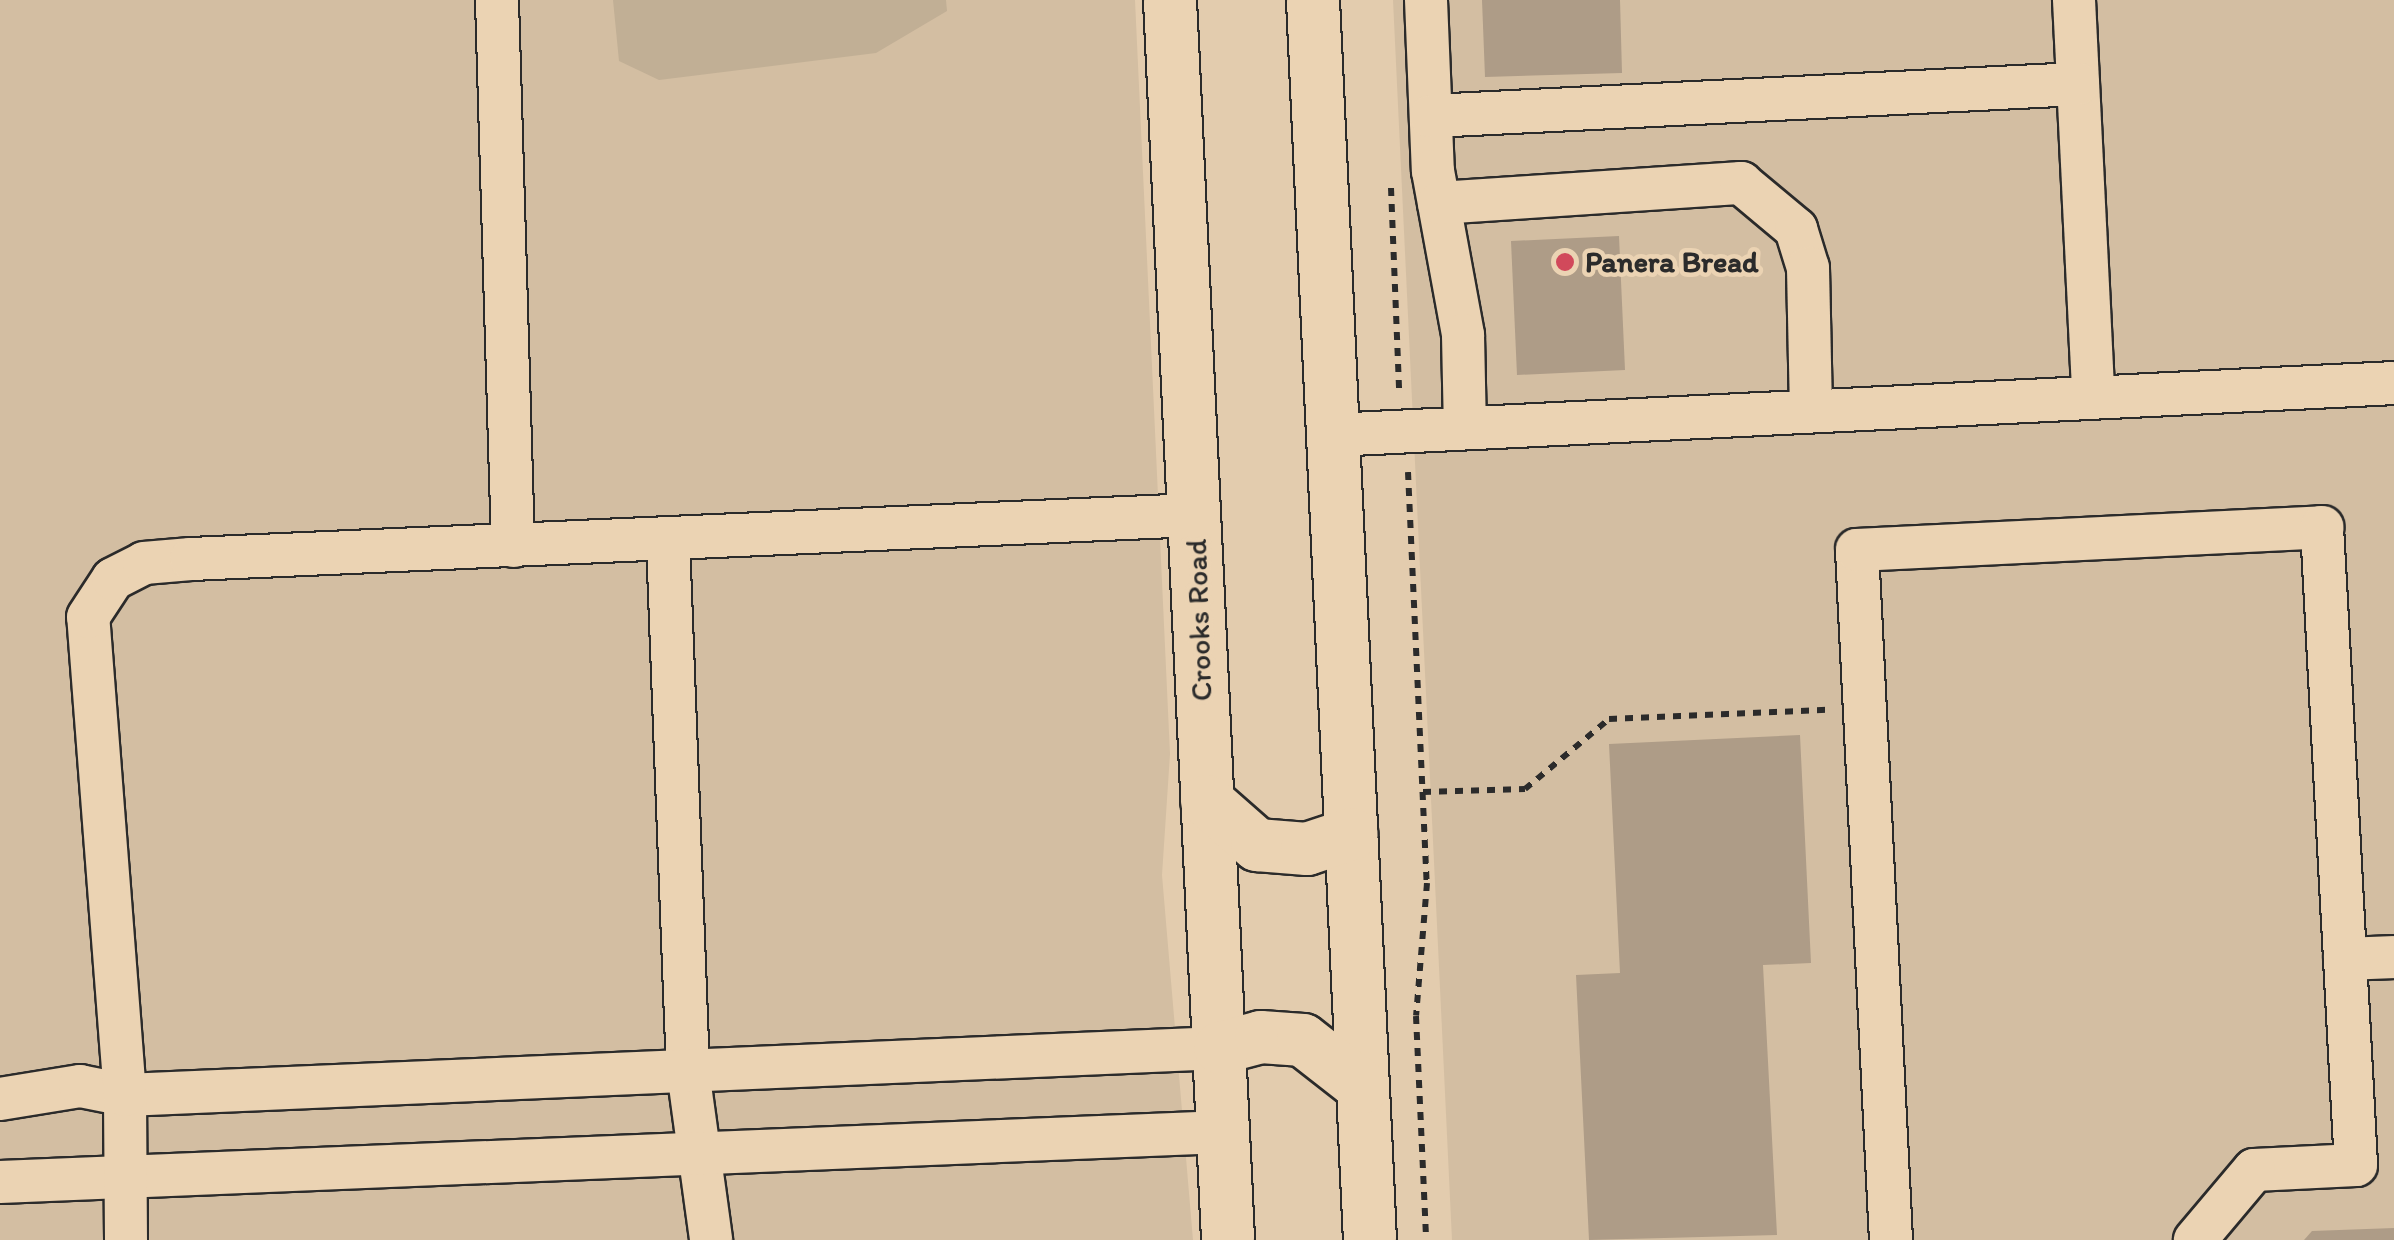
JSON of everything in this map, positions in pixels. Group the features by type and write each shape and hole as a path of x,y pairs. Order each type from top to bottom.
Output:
{"main road":[{"name":"Crooks Road","path":"1170,0 1228,1240"},
{"path":"1314,0 1370,1240"},
{"path":"1206,801 1256,845 1307,849 1352,834"},
{"path":"1220,1048 1261,1037 1303,1040 1363,1087"}],"lane":[{"path":"497,0 513,546"},
{"path":"1426,0 1439,203 1463,335 1464,428"},
{"path":"2074,0 2093,392"},
{"path":"1431,116 2078,84"},
{"path":"1439,203 1741,183 1796,228 1808,268 1811,408"},
{"path":"1332,436 2093,392 2394,383"},
{"path":"126,1240 125,1095 88,617 113,579 144,563 176,560 1194,515"},
{"path":"1891,1240 1858,550 2322,527 2356,1165 2254,1170 2195,1240"},
{"path":"668,541 688,1071 711,1240"},
{"path":"2345,959 2394,957"},
{"path":"0,1099 80,1086 125,1095 1220,1048"},
{"path":"0,1182 1223,1132"}],"path":[{"path":"1390,176 1427,883 1416,1016 1426,1240"},
{"path":"1423,792 1525,789 1608,719 1844,709"}],"shaded area":[{"path":"0,0 1135,0 1170,754 1162,875 1193,1240 0,1240"},
{"path":"613,0 946,0 947,11 876,53 659,80 619,61"},
{"path":"1393,0 2394,0 2394,1240 1452,1240"}],"building":[{"path":"1482,0 1620,0 1622,73 1485,77"},
{"path":"1619,236 1625,370 1517,375 1511,241"},
{"path":"1800,735 1811,963 1763,965 1777,1235 1589,1240 1576,975 1620,973 1609,744"},
{"path":"2394,1228 2394,1240 2304,1240 2312,1231"}],"place":[{"name":"Panera Bread","path":"1565,262"}]}
